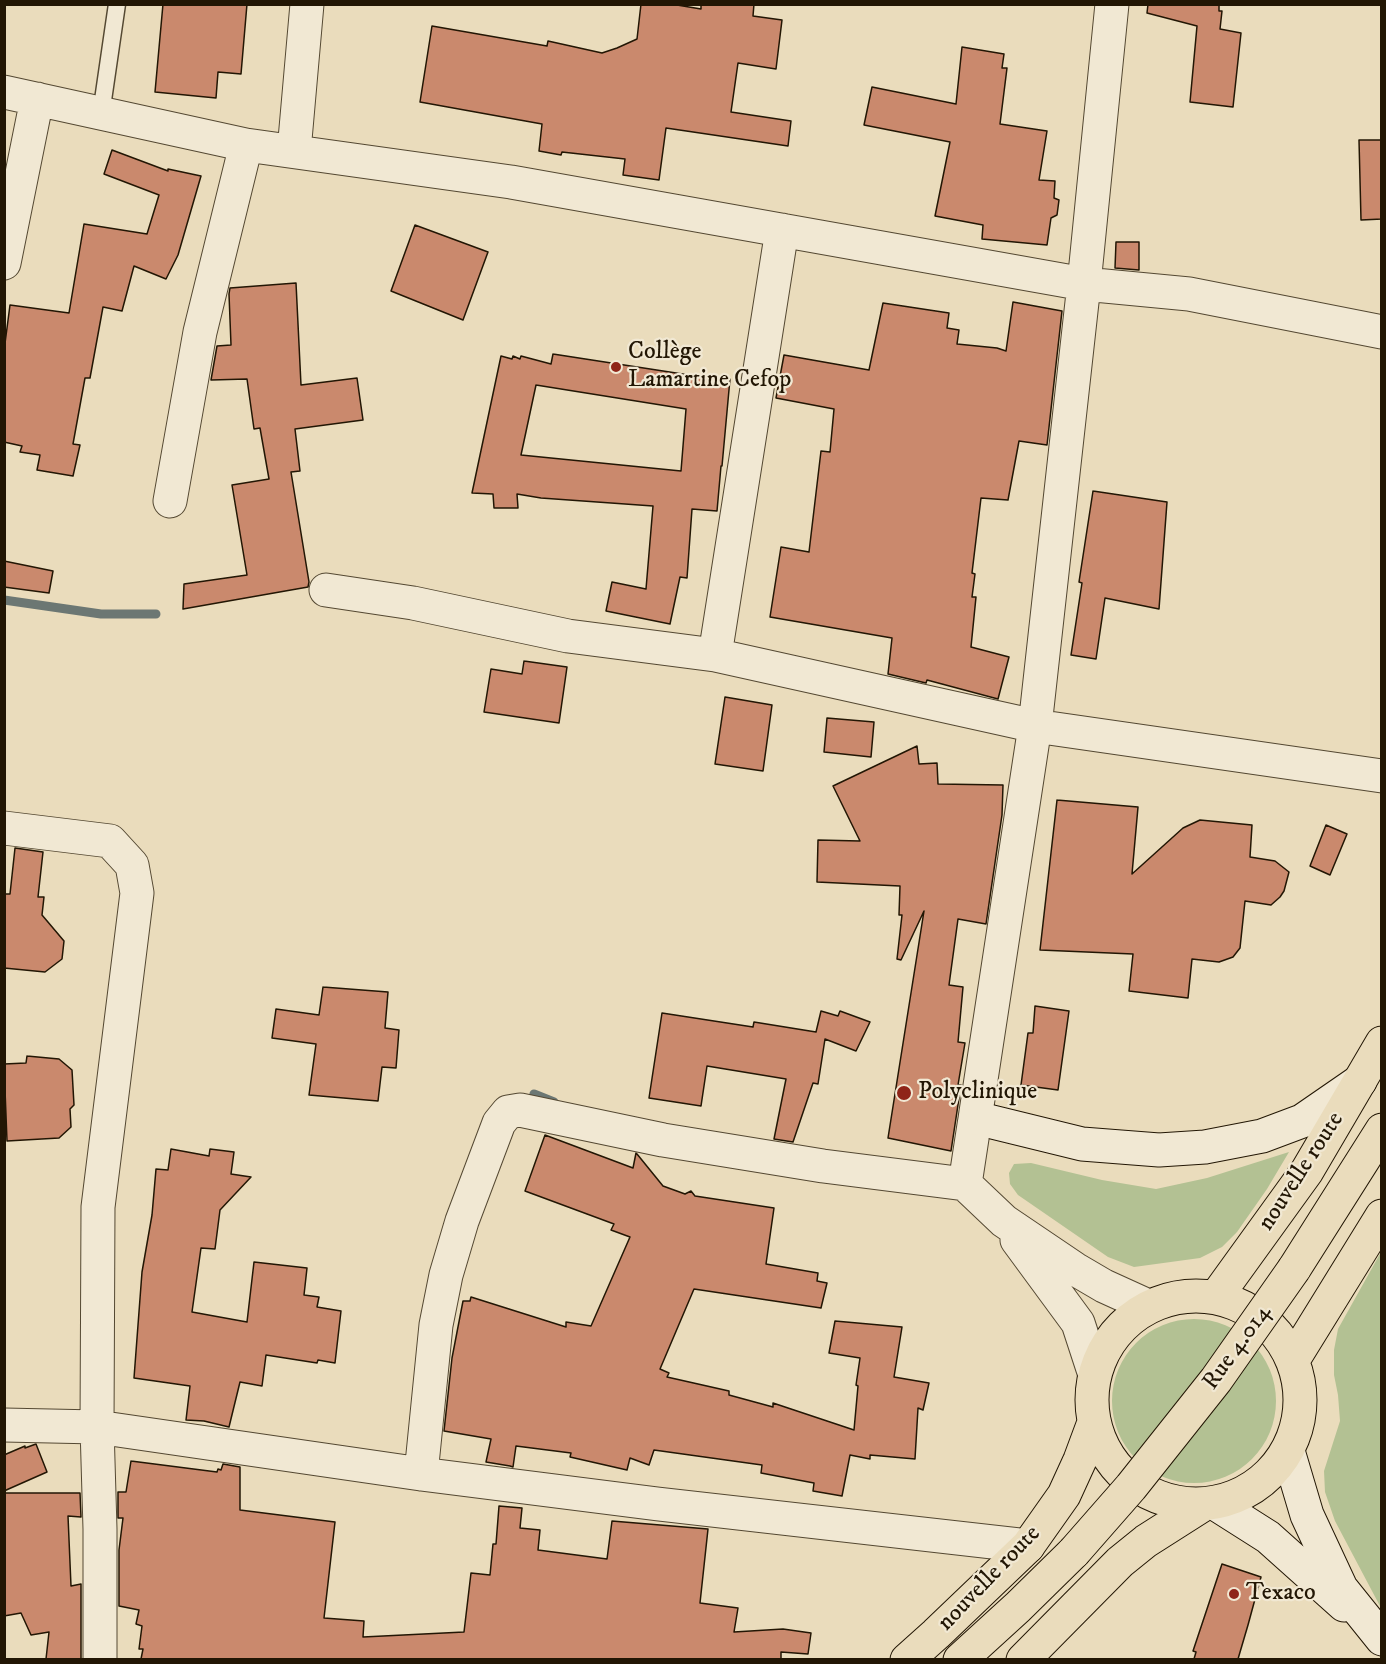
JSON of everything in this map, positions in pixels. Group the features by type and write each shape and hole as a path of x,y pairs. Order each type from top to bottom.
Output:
{"highway":[{"name":"nouvelle route","path":"1216,1297 1307,1171 1382,1043"},
{"name":"Rue 4.014","path":"1074,1552 1131,1487 1216,1380 1294,1269 1382,1130"},
{"path":"1293,1360 1382,1216"},
{"path":"1023,1659 1120,1562 1146,1541 1208,1505 1245,1494 1270,1476 1288,1451 1299,1422 1300,1391 1293,1360 1274,1331 1248,1309 1216,1297 1181,1296 1148,1306 1124,1322 1105,1345 1094,1372 1090,1398 1094,1425 1108,1458 1133,1484 1165,1501 1208,1505"},
{"name":"nouvelle route","path":"907,1659 1028,1546 1064,1495 1094,1425"},
{"name":"nouvelle route","path":"960,1659 1074,1552"}],"street":[{"path":"294,151 307,4"},
{"path":"965,1184 1035,726 1084,284 1112,4"},
{"path":"4,92 246,145 511,182 1084,284 1190,294 1382,332"},
{"path":"4,263 37,99"},
{"path":"170,501 200,332 246,145"},
{"path":"715,655 782,230"},
{"path":"326,590 413,603 568,636 715,655 1035,726 1382,776"},
{"path":"4,828 110,841 132,865 137,893 98,1207 97,1427 100,1659"},
{"path":"975,1118 1082,1144 1160,1150 1205,1147 1262,1136 1302,1121 1360,1081"},
{"path":"421,1474 436,1325 446,1275 462,1221 500,1123 508,1112 520,1110 663,1140 823,1166 965,1184 1004,1221 1075,1269 1104,1287 1148,1306"},
{"path":"1004,1221 1078,1323 1094,1372"},
{"path":"4,1425 97,1427 421,1474 658,1504 1028,1546"},
{"path":"1288,1451 1307,1515 1341,1588 1381,1638"},
{"path":"1208,1505 1268,1537 1381,1638"}],"lane":[{"path":"101,114 117,4"}],"green space":[{"path":"1289,1152 1237,1232 1222,1247 1200,1258 1134,1267 1108,1257 1018,1195 1010,1184 1009,1173 1014,1164 1031,1163 1102,1180 1156,1189 1207,1178"},
{"path":"1381,1252 1382,1608 1335,1521 1325,1492 1324,1471 1340,1421 1334,1375 1334,1350 1338,1329"},
{"path":"1194,1319 1210,1320 1225,1325 1252,1343 1270,1370 1275,1385 1275,1417 1270,1432 1252,1459 1225,1477 1210,1482 1194,1483 1178,1482 1163,1477 1136,1459 1118,1432 1113,1417 1112,1401 1113,1385 1118,1370 1136,1343 1163,1325 1178,1320"}],"building":[{"path":"163,4 247,4 241,74 218,72 216,98 155,92"},
{"path":"641,4 671,4 701,9 701,4 754,4 753,16 782,20 776,69 738,63 731,112 791,121 788,146 666,128 659,180 623,175 625,159 562,152 561,155 539,151 542,124 420,102 432,26 547,46 548,41 602,53 637,39"},
{"path":"1148,4 1219,4 1219,11 1222,11 1220,29 1241,33 1233,107 1190,102 1197,26 1147,13"},
{"path":"962,47 1004,54 1002,68 1007,68 1000,124 1047,131 1039,180 1055,181 1054,198 1059,200 1057,215 1051,218 1047,245 982,239 983,225 935,216 950,142 864,125 872,87 956,104"},
{"path":"1359,140 1382,140 1382,219 1361,220"},
{"path":"112,150 168,171 168,169 201,176 178,255 166,279 134,266 122,311 103,307 90,378 85,378 73,444 80,445 73,476 37,470 40,455 20,452 22,446 4,442 4,351 10,305 69,313 84,224 147,234 159,195 104,174"},
{"path":"415,225 488,252 463,320 391,291"},
{"path":"1116,242 1139,242 1139,270 1115,268"},
{"path":"296,283 301,385 357,378 363,420 295,429 300,471 291,472 308,587 183,609 184,584 247,575 232,485 269,479 260,428 254,429 247,379 211,380 217,346 231,345 230,288"},
{"path":"1013,302 1062,311 1047,445 1019,441 1008,500 981,498 972,573 975,574 972,597 976,597 971,647 1009,657 998,699 927,680 926,683 888,674 892,638 770,617 781,547 809,552 821,451 830,452 834,409 776,398 784,355 869,370 883,303 949,313 947,328 959,330 957,344 1006,351"},
{"path":"553,354 730,379 717,511 692,509 687,578 680,577 670,624 606,611 612,582 646,589 653,506 541,498 517,494 518,508 494,508 493,494 472,493 501,356 512,359 513,356 520,359 521,356 551,364","holes":["536,385 686,409 681,471 521,455"]},
{"path":"1093,491 1167,502 1159,609 1105,598 1096,659 1071,655"},
{"path":"4,561 53,571 49,593 4,587"},
{"path":"524,661 567,667 559,723 484,712 491,669 522,674"},
{"path":"725,697 772,705 763,771 715,764"},
{"path":"827,718 874,722 871,757 824,752"},
{"path":"917,746 919,764 937,763 938,784 1003,785 1002,815 986,924 958,919 949,985 963,987 958,1042 965,1043 951,1151 888,1138 924,911 901,960 897,959 902,915 899,915 900,886 817,882 818,840 860,841 833,786"},
{"path":"1057,800 1138,807 1132,874 1183,828 1200,820 1252,825 1250,857 1275,861 1289,872 1284,891 1271,905 1245,901 1240,948 1233,957 1219,962 1192,959 1188,998 1129,991 1133,954 1040,950"},
{"path":"1326,825 1347,834 1330,875 1310,866"},
{"path":"15,848 43,852 38,897 44,897 42,915 64,941 62,959 45,972 4,968 4,894 10,894"},
{"path":"323,987 388,992 385,1028 399,1030 396,1068 382,1067 378,1101 309,1095 316,1044 272,1038 276,1009 319,1015"},
{"path":"1035,1006 1069,1011 1058,1090 1021,1085 1028,1033 1033,1033"},
{"path":"821,1011 838,1016 840,1011 870,1022 856,1051 825,1039 818,1084 813,1083 793,1142 774,1139 786,1079 707,1066 701,1106 649,1098 662,1013 753,1027 754,1022 816,1032"},
{"path":"27,1056 59,1059 72,1070 74,1105 70,1109 71,1127 59,1138 7,1141 4,1064 26,1063"},
{"path":"545,1135 633,1168 636,1153 663,1186 685,1194 691,1191 695,1196 774,1208 766,1264 818,1273 817,1281 827,1283 821,1308 694,1289 660,1369 669,1373 667,1377 729,1391 729,1395 773,1407 773,1403 854,1430 860,1358 829,1353 835,1321 902,1327 894,1377 929,1383 923,1410 918,1408 915,1459 870,1455 870,1459 850,1455 842,1496 813,1491 814,1483 761,1473 762,1465 654,1450 649,1465 630,1458 627,1470 570,1457 571,1453 516,1446 513,1467 486,1462 491,1439 444,1431 452,1358 463,1301 470,1301 471,1297 566,1327 566,1322 591,1326 630,1237 611,1230 614,1224 525,1191"},
{"path":"171,1149 209,1156 210,1149 234,1152 231,1174 251,1177 220,1210 215,1249 201,1248 192,1312 247,1322 254,1262 307,1268 304,1295 319,1297 317,1307 341,1311 335,1363 318,1360 317,1363 266,1355 262,1386 240,1382 229,1427 204,1421 186,1420 190,1386 134,1378 142,1272 152,1215 156,1169 168,1170"},
{"path":"36,1444 47,1472 4,1491 4,1455"},
{"path":"131,1461 217,1472 218,1469 221,1470 223,1464 240,1467 240,1510 335,1522 324,1618 364,1621 363,1637 464,1632 471,1573 490,1575 493,1544 496,1544 499,1506 522,1508 520,1528 540,1530 538,1550 607,1559 612,1521 708,1529 700,1603 738,1608 734,1632 783,1629 811,1633 808,1654 781,1652 781,1659 141,1659 143,1649 139,1649 142,1626 136,1624 139,1610 119,1606 119,1550 123,1518 118,1518 118,1492 126,1492"},
{"path":"4,1493 80,1493 81,1517 68,1516 71,1586 81,1584 81,1659 46,1659 49,1632 31,1635 21,1613 4,1616"},
{"path":"1222,1564 1261,1577 1238,1659 1194,1659 1196,1652 1193,1651"}],"waterway":[{"path":"4,600 101,614 156,614"},
{"path":"534,1094 554,1102"}],"place":[{"name":"Collège Lamartine Cefop","path":"616,367"},
{"name":"Polyclinique","path":"904,1093"},
{"name":"Texaco","path":"1234,1594"}]}
